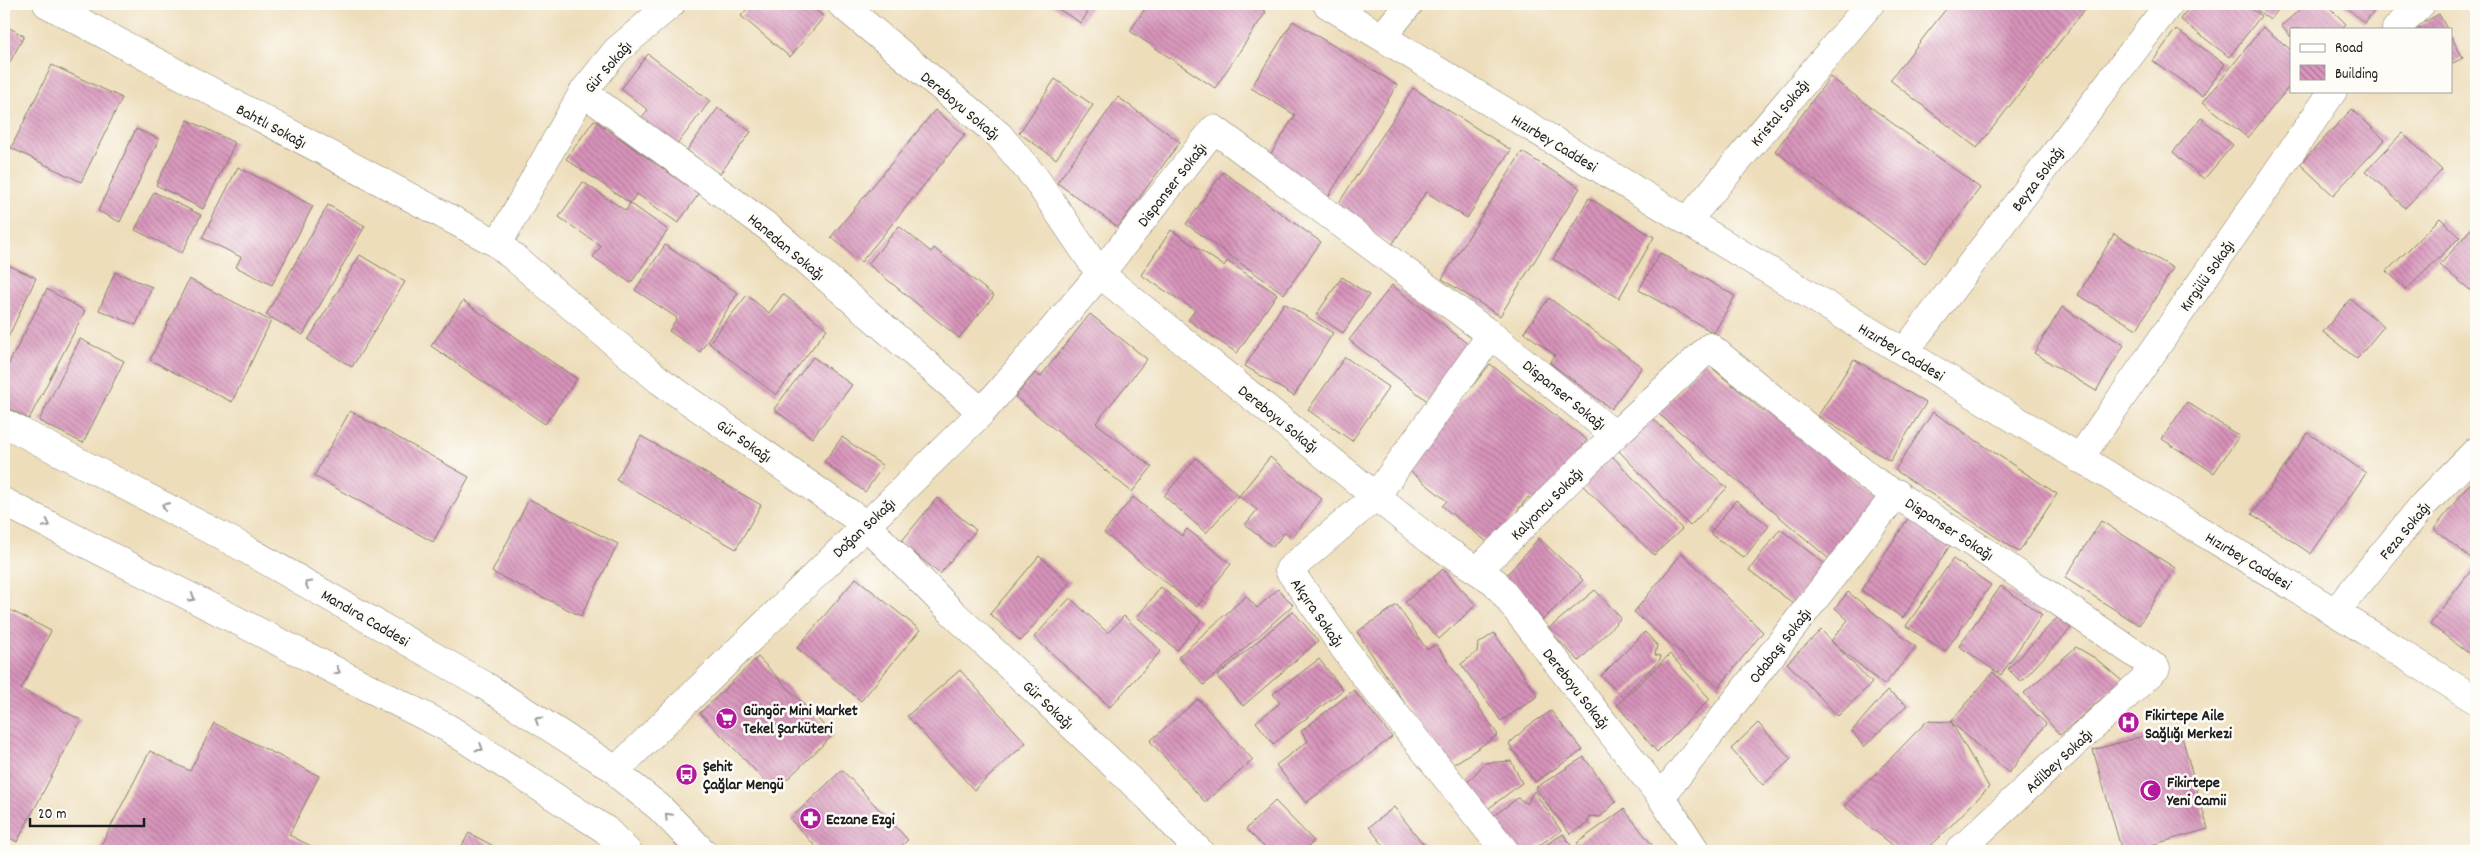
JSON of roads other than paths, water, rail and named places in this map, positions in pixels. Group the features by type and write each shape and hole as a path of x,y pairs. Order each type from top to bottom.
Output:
{"street":[{"name":"Bahtlı Sokağı","path":"47,4 498,244"},
{"name":"Gür Sokağı","path":"671,4 616,51 583,92 498,244 659,380 865,524 953,613 1149,798 1199,851"},
{"name":"Dereboyu Sokağı","path":"841,4 999,135 1036,180 1100,274 1430,540 1495,582 1661,797 1696,851"},
{"name":"Hızırbey Caddesi","path":"1327,4 2335,612 2476,700"},
{"path":"1382,37 1409,4"},
{"name":"Kristal Sokağı","path":"1687,221 1870,4"},
{"name":"Beyza Sokağı","path":"1904,352 2169,4"},
{"path":"2397,28 2421,4"},
{"name":"Hanedan Sokağı","path":"583,92 768,228 982,412"},
{"name":"Kırgülü Sokağı","path":"2079,459 2332,92"},
{"name":"Dispanser Sokağı","path":"1100,274 1214,129 1491,334 1615,434 1710,347 1870,478 1897,493 1978,546 2156,668"},
{"name":"Doğan Sokağı","path":"616,770 865,524 898,496 982,412 1100,274"},
{"name":"Akçıra Sokağı","path":"1491,334 1376,496 1289,570 1356,665 1505,851"},
{"name":"Mandıra Caddesi","path":"4,423 237,544 484,685 616,770 622,778 659,807 702,851"},
{"name":"Kalyoncu Sokağı","path":"1478,570 1615,434"},
{"name":"Feza Sokağı","path":"2335,612 2424,504 2476,451"},
{"name":"Odabaşı Sokağı","path":"1661,797 1897,493"},
{"path":"4,502 448,728 606,830 626,851"},
{"name":"Adilbey Sokağı","path":"1959,851 2156,668"}],"place":[{"name":"Güngör Mini Market Tekel Şarküteri","path":"727,718"},
{"name":"Fikirtepe Aile Sağlığı Merkezi","path":"2129,723"},
{"name":"Şehit Çağlar Mengü","path":"687,774"},
{"name":"Fikirtepe Yeni Camii","path":"2151,790"},
{"name":"Eczane Ezgi","path":"810,818"}]}
